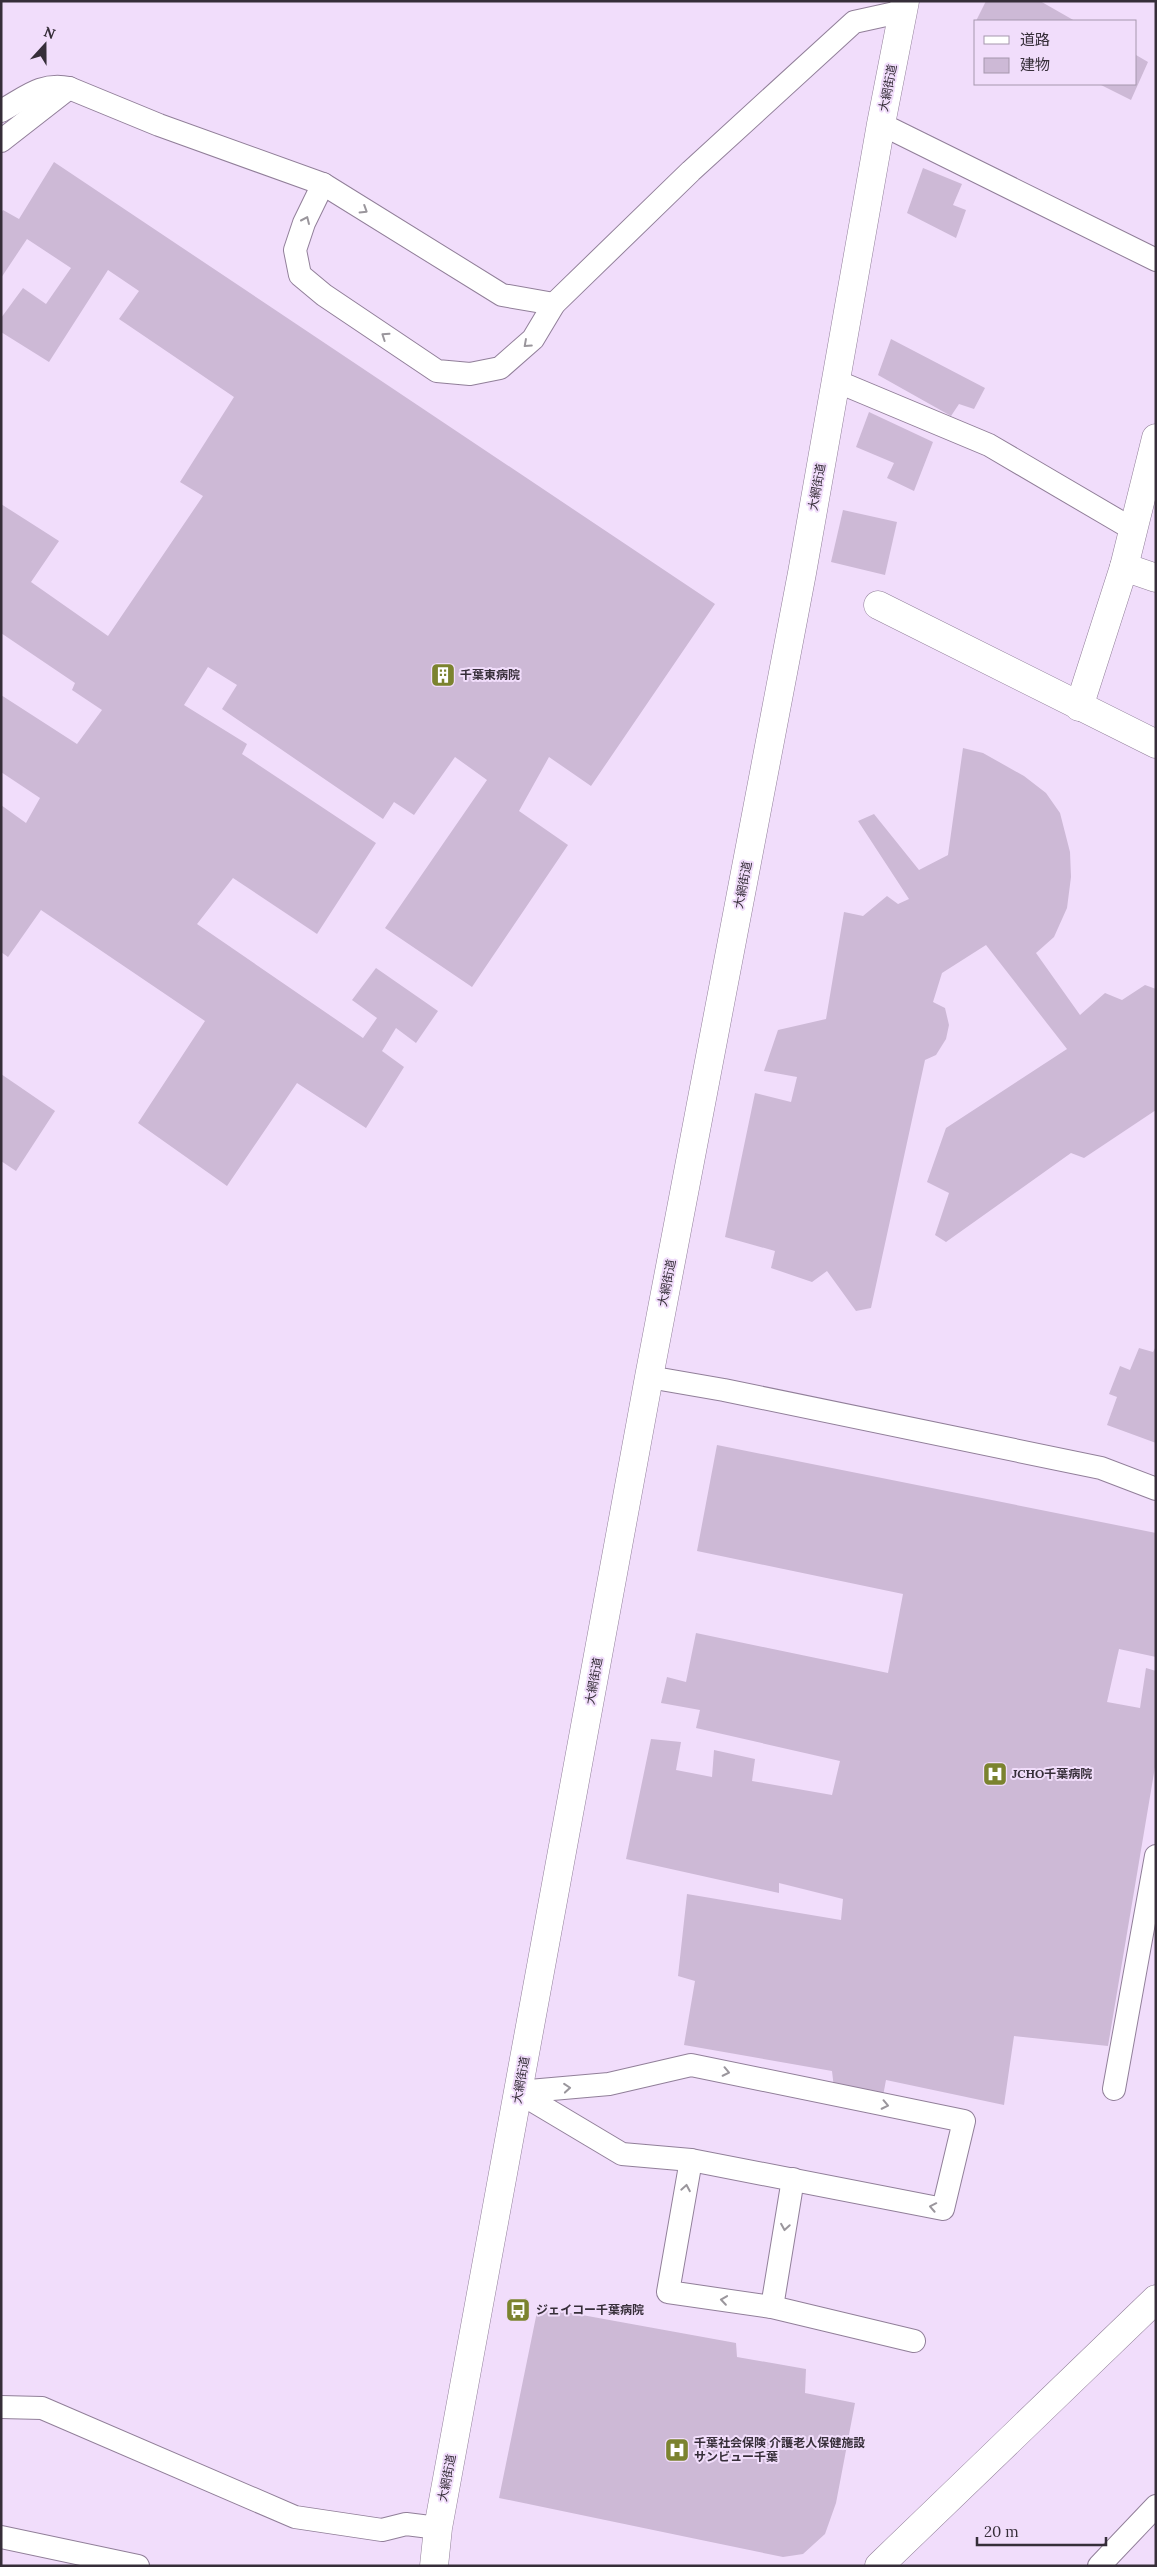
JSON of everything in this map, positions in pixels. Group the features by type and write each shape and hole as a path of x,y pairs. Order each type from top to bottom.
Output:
{"main road":[{"name":"大網街道","path":"434,2566 438,2528 649,1377 802,574 881,124 904,6"},
{"path":"1079,707 1124,567 1156,438"},
{"path":"1124,567 1156,578"},
{"path":"878,605 1156,744"},
{"path":"879,2566 1156,2299"}],"lane":[{"path":"323,184 304,223 295,250 300,275 324,295 437,371 470,374 500,368 533,339 554,304 691,171 854,22 904,6"},
{"path":"1,111 41,89 53,85 68,88 158,125 323,184 502,296 554,304"},
{"path":"1,141 68,88"},
{"path":"881,124 1156,260"},
{"path":"836,380 989,445 1134,530"},
{"path":"649,1377 724,1390 1101,1468 1156,1489"},
{"path":"1114,2089 1156,1856"},
{"path":"691,2065 964,2121 943,2209 691,2160 622,2154 518,2092 609,2084 691,2065"},
{"path":"691,2160 668,2292 772,2308 914,2341"},
{"path":"772,2308 793,2179"},
{"path":"1,2407 42,2408 295,2516 382,2530 406,2524 438,2528"},
{"path":"1099,2566 1156,2506"},
{"path":"1,2537 138,2566"}],"building":[{"path":"986,1 1040,1 1073,20 976,20"},
{"path":"1137,56 1148,62 1131,100 1101,85 1137,85"},
{"name":"千葉東病院","path":"54,162 715,604 591,786 549,757 519,811 568,845 472,987 385,928 487,780 455,757 414,815 394,802 383,819 222,709 237,685 208,667 184,705 247,744 242,754 376,843 317,934 233,878 197,924 363,1038 377,1018 352,1000 376,968 438,1011 416,1043 396,1028 382,1051 404,1067 366,1128 297,1083 227,1186 138,1123 205,1021 41,910 8,957 1,952 1,805 26,823 40,798 1,772 1,695 77,744 102,710 72,690 75,683 1,633 1,504 59,541 31,582 108,636 203,496 180,482 234,397 119,319 139,291 108,270 49,362 1,332 1,318 23,288 46,304 71,268 27,239 1,278 1,213 3,210 19,219"},
{"path":"923,168 962,184 953,205 966,210 956,238 907,213"},
{"path":"891,339 985,388 974,409 959,404 951,416 878,375"},
{"path":"869,412 933,442 914,491 887,478 894,463 856,447"},
{"path":"843,510 897,522 885,575 831,562"},
{"path":"963,748 983,753 1024,776 1046,793 1060,813 1070,852 1071,877 1067,908 1054,937 1036,953 1080,1015 1105,993 1122,1000 1145,985 1156,989 1156,1110 1084,1158 1071,1153 946,1242 935,1235 949,1193 927,1182 946,1128 1067,1049 986,945 942,973 933,1002 945,1008 949,1025 946,1039 936,1055 925,1060 871,1308 856,1311 827,1271 812,1282 771,1268 775,1251 725,1237 755,1093 791,1102 797,1077 764,1071 778,1030 826,1019 844,912 863,916 887,896 898,904 909,899 858,821 874,814 919,870 948,855"},
{"path":"1,1074 55,1111 16,1171 1,1161"},
{"path":"1156,1346 1156,1443 1107,1425 1117,1397 1109,1394 1120,1366 1130,1370 1139,1348 1153,1352"},
{"name":"JCHO千葉病院","path":"717,1445 1156,1533 1156,1657 1119,1649 1107,1702 1140,1708 1146,1668 1156,1671 1156,1761 1108,2046 1014,2036 1004,2105 886,2080 883,2096 834,2088 832,2071 684,2045 695,1981 678,1976 687,1894 841,1920 843,1899 779,1883 779,1893 626,1859 651,1739 681,1742 676,1770 712,1777 714,1750 755,1759 752,1781 832,1795 840,1761 696,1728 700,1710 661,1703 667,1677 686,1682 696,1633 888,1673 903,1594 697,1551"},
{"name":"千葉社会保険 介護老人保健施設 サンビュー千葉","path":"538,2307 736,2343 737,2357 806,2369 805,2393 855,2403 836,2503 825,2534 803,2554 783,2557 499,2498"}],"place":[{"name":"千葉東病院","path":"443,675"},
{"name":"JCHO千葉病院","path":"995,1774"},
{"name":"ジェイコー千葉病院","path":"518,2310"},
{"name":"千葉社会保険 介護老人保健施設 サンビュー千葉","path":"677,2450"}]}
